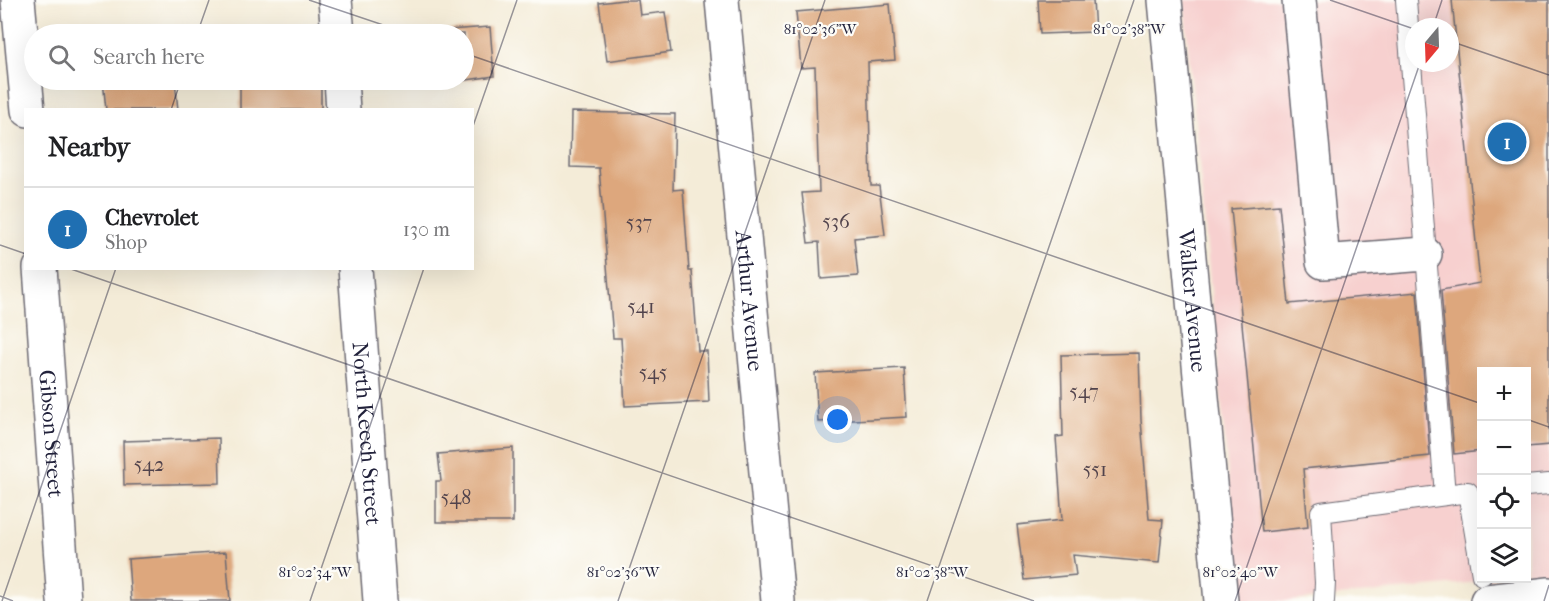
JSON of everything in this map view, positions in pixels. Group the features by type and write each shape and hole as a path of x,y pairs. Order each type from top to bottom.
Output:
{"street":[{"path":"18,0 24,66"},
{"path":"335,0 337,24"},
{"name":"Arthur Avenue","path":"722,0 778,601"},
{"name":"Walker Avenue","path":"1165,0 1221,601"},
{"path":"1299,0 1323,262 1425,254"},
{"path":"26,90 28,108"},
{"path":"342,90 343,108"},
{"name":"Gibson Street","path":"40,270 64,601"},
{"name":"North Keech Street","path":"355,270 380,601"},
{"path":"1487,601 1549,594"}],"lane":[{"path":"1406,0 1445,495"},
{"path":"1531,486 1549,484"},
{"path":"1324,601 1321,512 1475,491 1478,529"},
{"path":"1483,583 1487,601"}],"shaded area":[{"path":"1184,0 1549,0 1549,574 1531,576 1531,367 1477,367 1477,582 1290,601 1240,601"}],"building":[{"path":"638,0 640,15 665,12 671,52 607,61 599,3"},
{"path":"1038,0 1093,0 1095,32 1040,34"},
{"path":"1452,0 1549,0 1549,445 1531,447 1531,367 1477,367 1477,452 1454,454 1441,290 1480,283 1459,71 1459,18 1454,18"},
{"path":"890,4 895,60 868,62 871,186 879,186 885,235 854,238 858,276 821,279 819,242 808,243 802,193 819,192 815,67 801,68 796,12"},
{"path":"490,27 494,76 474,79 474,28"},
{"path":"104,90 176,90 178,108 106,108"},
{"path":"240,90 321,90 321,108 240,108"},
{"path":"571,112 675,114 673,190 683,189 698,351 707,351 709,402 625,406 621,338 613,338 599,168 570,167"},
{"path":"1279,205 1289,304 1417,292 1430,456 1303,469 1308,527 1262,532 1231,209"},
{"path":"1139,353 1141,420 1149,519 1163,520 1159,563 1073,555 1076,575 1024,580 1017,525 1062,520 1056,437 1063,436 1061,355"},
{"path":"904,368 907,417 818,422 815,373"},
{"path":"219,438 220,483 124,485 123,441"},
{"path":"513,448 513,522 436,522 436,481 441,481 438,454"},
{"path":"226,552 230,601 131,601 128,559"}],"place":[{"name":"Chevrolet","path":"1507,142"}]}
